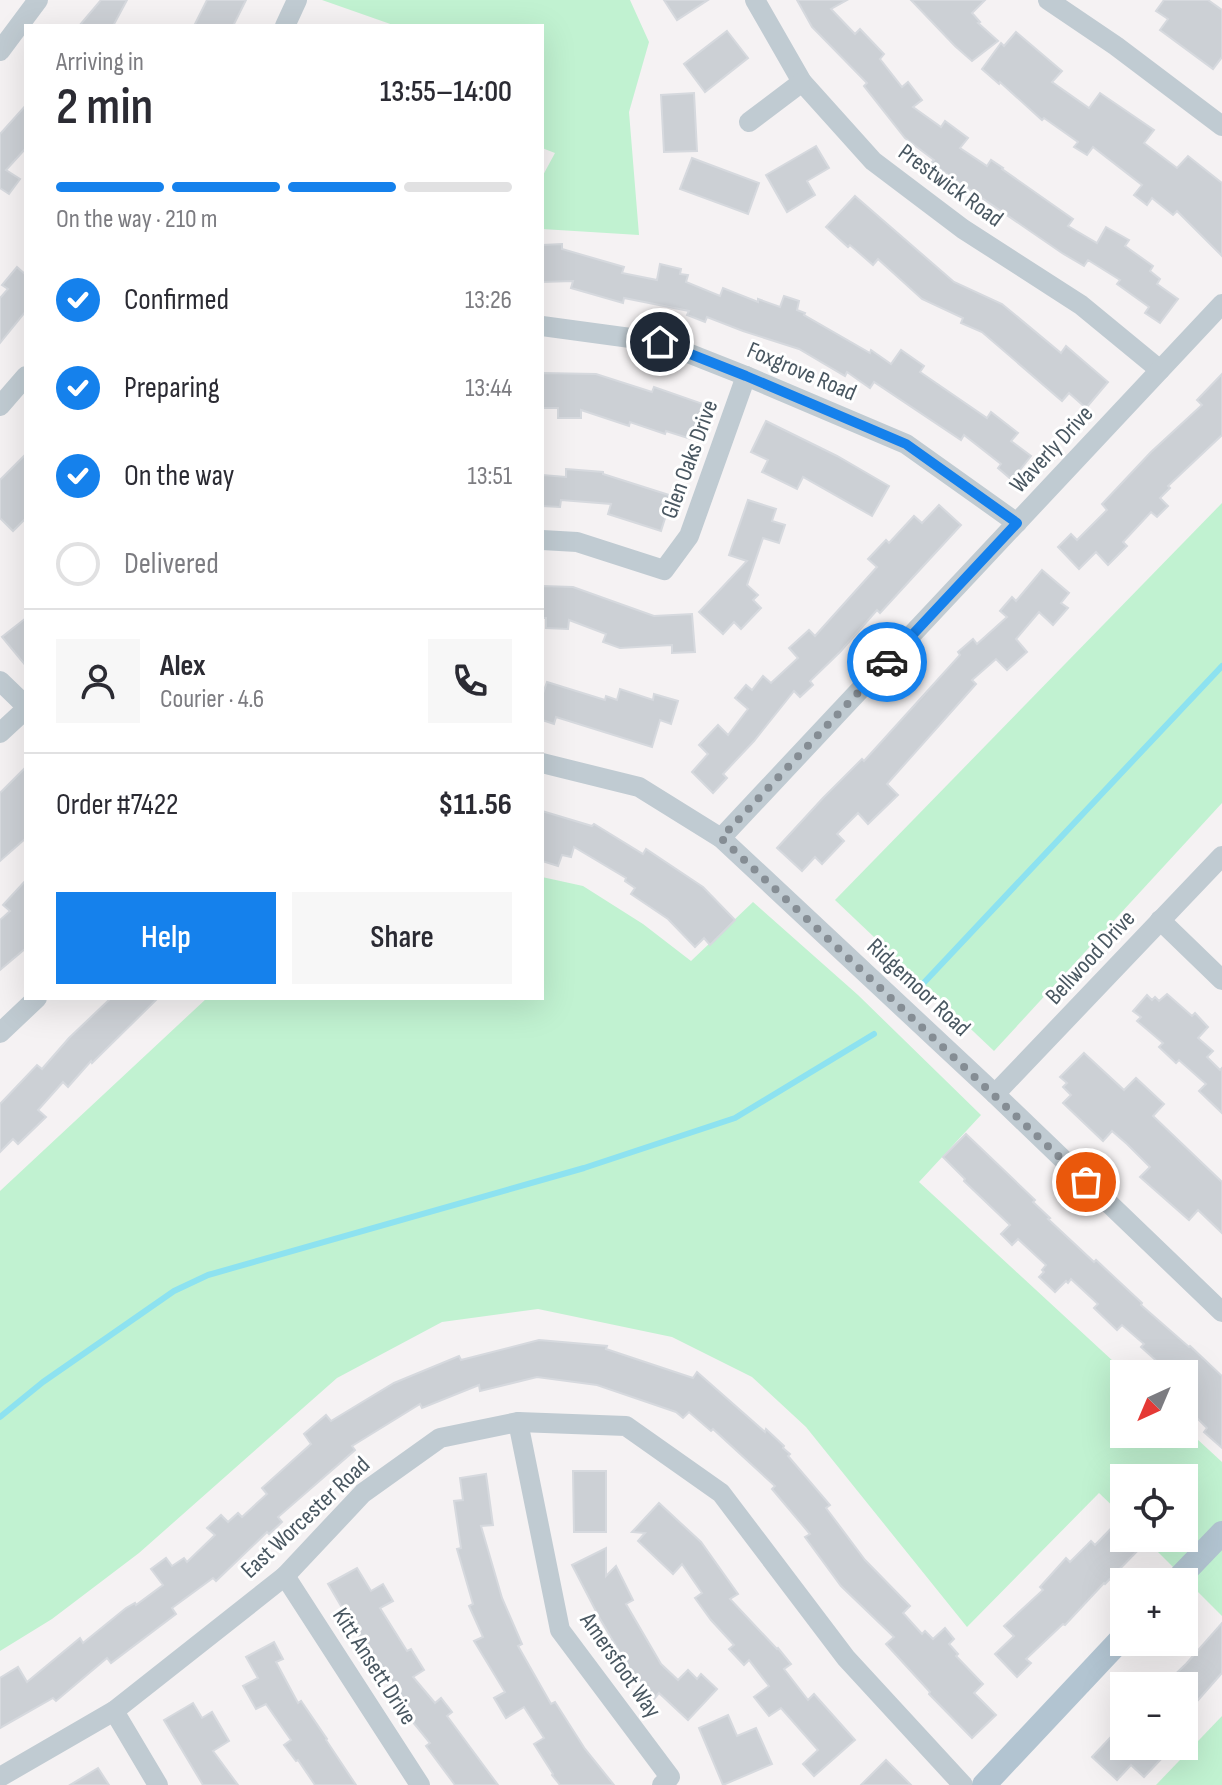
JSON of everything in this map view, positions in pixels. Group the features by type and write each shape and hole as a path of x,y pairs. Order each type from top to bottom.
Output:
{"main road":[{"path":"1188,1568 1222,1533"},
{"path":"984,1785 1110,1651"}],"street":[{"path":"0,51 38,0"},
{"path":"286,24 297,0"},
{"name":"Prestwick Road","path":"755,0 802,82 873,161 963,229 1081,305 1160,370"},
{"path":"1048,0 1116,46 1222,126"},
{"path":"749,122 802,82"},
{"name":"Waverly Drive","path":"721,838 1222,304"},
{"name":"Foxgrove Road","path":"544,326 660,342 746,376 906,444 1017,523"},
{"name":"Glen Oaks Drive","path":"544,540 577,542 664,570 689,536 746,376"},
{"path":"0,406 24,378"},
{"path":"0,681 24,706"},
{"path":"0,733 24,710"},
{"name":"Ridgemoor Road","path":"544,763 639,787 721,838 1222,1312"},
{"name":"Bellwood Drive","path":"995,1094 1222,856"},
{"path":"1160,920 1222,980"},
{"path":"0,1033 35,1000"},
{"name":"East Worcester Road","path":"0,1777 114,1711 285,1576 363,1493 440,1438 518,1422 626,1426 721,1493 846,1658 963,1785"},
{"name":"Amersfoot Way","path":"518,1422 560,1630 670,1777 662,1785"},
{"name":"Kitt Ansett Drive","path":"285,1576 420,1785"},
{"path":"114,1711 158,1785"}],"green space":[{"path":"322,0 630,0 649,42 629,112 639,235 544,229 544,173 555,153 544,149 544,24 390,24"},
{"path":"1222,503 1222,803 994,1051 835,900"},
{"path":"544,877 583,886 643,924 691,961 753,902 858,995 981,1115 919,1182 1112,1360 1110,1448 1198,1448 1198,1440 1222,1462 1222,1616 1198,1592 1198,1568 1174,1568 1158,1552 1198,1552 1198,1464 1110,1464 1110,1504 1099,1493 967,1627 806,1427 752,1377 672,1337 538,1309 442,1322 337,1378 139,1553 52,1619 0,1651 0,1191 205,1000 544,1000"},
{"path":"1222,1716 1222,1785 1156,1785 1180,1760 1198,1760 1198,1741"}],"building":[{"path":"101,0 127,0 114,24 81,24"},
{"path":"207,0 246,0 234,24 195,24"},
{"path":"664,0 708,0 677,20"},
{"path":"797,0 847,0 831,9 855,34 860,29 884,54 880,59 902,87 908,82 922,100 913,107 941,127 945,121 968,138 960,148 987,166 991,160 1003,168 1073,219 1068,226 1097,243 1106,227 1129,240 1125,246 1153,266 1150,271 1160,279 1157,284 1178,299 1160,323 1145,313 1149,307 1117,284 1120,280 1088,260 1084,266 1062,253 931,163 934,160 905,138 864,86 867,83 812,27"},
{"path":"911,0 985,0 972,13 978,23 998,41 972,61"},
{"path":"1164,0 1208,0 1222,10 1222,57 1213,69 1160,30 1168,19 1156,11"},
{"path":"727,31 748,58 705,92 684,64"},
{"path":"1016,32 1062,71 1052,82 1089,108 1100,93 1154,130 1144,143 1177,168 1188,156 1222,183 1222,256 1177,211 1173,215 1152,198 1147,205 1134,195 1142,185 1093,147 1087,155 1074,147 1078,142 1044,118 1042,120 982,69 1001,43 1004,46"},
{"path":"694,93 697,151 664,152 661,95"},
{"path":"24,107 24,150 6,170 20,179 9,194 0,188 0,134"},
{"path":"816,146 829,168 807,181 815,195 787,212 766,175"},
{"path":"692,158 759,183 748,214 680,189"},
{"path":"855,196 954,282 1002,304 1061,353 1066,346 1108,382 1086,408 1069,393 1062,401 982,332 961,323 963,318 922,299 878,259 873,265 850,245 848,247 826,227"},
{"path":"562,244 562,249 624,267 622,273 657,280 660,264 681,269 680,274 688,275 686,282 720,296 723,288 780,307 784,296 799,301 797,310 804,315 891,364 901,350 924,366 920,372 987,418 991,412 1018,433 1011,441 1031,456 1012,480 998,468 1001,464 964,435 961,440 874,382 870,388 847,372 845,376 799,349 707,317 705,322 687,315 689,311 624,298 623,303 571,288 573,281 544,282 544,245"},
{"path":"17,267 24,273 24,313 0,343 0,298 8,289 2,285"},
{"path":"544,373 596,374 652,392 654,387 703,404 691,439 630,422 629,426 581,410 581,418 558,418 558,408 544,408"},
{"path":"1222,374 1222,435 1168,486 1170,488 1160,498 1168,506 1157,517 1151,512 1123,542 1127,546 1108,565 1096,552 1079,569 1058,547 1071,534 1077,540 1107,510 1102,504 1151,452 1202,405 1197,400"},
{"path":"766,421 889,486 872,516 803,477 797,489 762,472 768,460 751,452"},
{"path":"24,456 24,520 13,531 0,518 0,480"},
{"path":"566,469 603,472 672,496 661,531 608,514 611,504 561,500 560,507 544,506 544,475 566,477"},
{"path":"748,500 776,509 772,521 785,525 779,543 763,538 747,585 758,595 753,600 761,608 741,629 734,622 723,634 699,612 747,561 729,555"},
{"path":"939,505 961,525 880,613 877,610 810,681 813,685 800,697 794,691 723,774 727,778 713,793 692,772 708,754 699,745 718,725 728,735 748,709 735,698 746,685 752,690 763,676 771,683 798,658 789,648 809,630 815,636 877,567 868,559 886,540 889,543 914,516 922,523"},
{"path":"1042,570 1069,593 1061,603 1068,608 1053,625 1039,612 1016,639 1027,652 1007,670 996,659 972,680 976,684 887,784 898,795 868,824 858,813 837,834 844,841 822,864 815,857 802,871 777,848 862,759 864,761 960,655 958,652 973,639 977,644 1007,617 1000,611 1012,597 1016,601"},
{"path":"544,586 573,587 654,616 692,614 695,652 672,653 672,645 620,648 603,642 606,634 569,620 568,629 546,628"},
{"path":"24,620 24,664 2,637"},
{"path":"547,682 605,700 606,696 617,700 620,689 653,700 654,694 678,701 671,724 660,720 652,747 556,717 554,724 544,721"},
{"path":"24,769 24,840 0,861 0,793"},
{"path":"544,812 592,826 594,824 643,854 646,849 703,887 735,920 710,945 704,938 695,947 668,919 631,894 635,888 625,881 626,878 574,847 571,857 562,855 558,866 544,862"},
{"path":"24,882 24,950 0,970 0,920 10,911 3,905"},
{"path":"1167,994 1192,1016 1195,1013 1208,1027 1198,1038 1213,1051 1207,1057 1220,1070 1222,1068 1222,1113 1199,1091 1206,1084 1179,1060 1176,1063 1159,1047 1163,1043 1137,1021 1141,1017 1133,1011 1147,995 1159,1001"},
{"path":"109,1000 156,1000 68,1087 63,1082 38,1110 46,1117 18,1144 13,1139 0,1152 0,1104 37,1065 42,1069"},
{"path":"1084,1053 1124,1090 1136,1078 1164,1104 1153,1116 1222,1182 1222,1233 1198,1210 1189,1220 1140,1177 1150,1167 1127,1144 1112,1131 1103,1141 1063,1103 1071,1095 1063,1087 1067,1083 1060,1077"},
{"path":"966,1134 1035,1200 1033,1202 1048,1219 1222,1376 1222,1448 1204,1432 1207,1428 1198,1419 1198,1360 1155,1360 1141,1347 1144,1344 1122,1325 1117,1330 1094,1308 1098,1304 1071,1279 1055,1292 1039,1277 1046,1265 1018,1239 1012,1245 1001,1234 1010,1225 943,1157"},
{"path":"539,1340 607,1346 606,1349 693,1378 697,1372 784,1446 790,1454 788,1456 830,1505 826,1508 865,1560 910,1606 903,1613 922,1634 925,1631 933,1639 945,1628 954,1639 949,1644 958,1654 956,1656 983,1684 974,1693 996,1715 972,1738 886,1644 894,1637 841,1586 805,1537 810,1534 772,1489 775,1486 713,1429 711,1431 689,1412 683,1418 676,1412 597,1385 537,1377 480,1391 479,1385 422,1408 420,1404 352,1446 355,1450 278,1517 282,1522 269,1534 267,1532 216,1581 213,1578 172,1608 176,1614 111,1663 107,1658 56,1701 53,1698 0,1728 0,1678 18,1667 27,1682 80,1638 83,1643 126,1608 136,1605 163,1585 151,1569 166,1558 172,1566 184,1558 187,1562 215,1535 207,1528 221,1515 228,1522 238,1513 242,1517 267,1494 262,1488 311,1444 304,1434 326,1415 331,1421 394,1383 459,1356 461,1360"},
{"path":"573,1471 606,1471 606,1532 574,1532"},
{"path":"486,1474 493,1525 481,1526 502,1598 522,1644 518,1646 551,1704 555,1702 585,1749 614,1785 560,1785 534,1744 544,1738 524,1707 506,1718 494,1698 505,1692 474,1641 483,1637 469,1606 473,1604 457,1549 461,1548 454,1501 463,1500 460,1478"},
{"path":"659,1503 701,1542 738,1594 730,1599 791,1664 784,1669 808,1700 814,1694 855,1740 814,1776 803,1764 818,1750 781,1708 769,1716 754,1697 769,1686 749,1660 744,1665 729,1649 734,1645 695,1598 702,1593 682,1564 673,1574 638,1541 645,1533 632,1532"},
{"path":"1110,1529 1110,1552 1136,1552 1121,1568 1110,1568 1110,1579 1026,1659 1031,1663 1017,1677 995,1654 1014,1636 1004,1626 1043,1590 1040,1587 1066,1558 1070,1562 1091,1541 1095,1545"},
{"path":"606,1548 606,1576 616,1566 633,1600 626,1604 661,1664 678,1680 688,1670 697,1679 701,1674 717,1689 688,1720 659,1693 654,1699 640,1687 572,1565"},
{"path":"357,1568 371,1591 383,1584 393,1601 380,1608 407,1651 411,1649 424,1670 413,1677 435,1703 441,1698 452,1712 447,1716 498,1785 455,1785 426,1746 430,1743 395,1700 328,1584"},
{"path":"1222,1623 1222,1673 1198,1700 1198,1672 1178,1672 1193,1656 1198,1656 1198,1650"},
{"path":"274,1642 283,1659 276,1662 298,1703 301,1701 356,1785 315,1785 284,1745 291,1740 266,1704 256,1709 243,1686 258,1678 246,1657"},
{"path":"193,1703 202,1718 212,1712 229,1741 213,1751 238,1785 203,1785 164,1720"},
{"path":"728,1715 737,1736 756,1728 772,1764 723,1785 699,1728"},
{"path":"1110,1738 1110,1760 1160,1760 1144,1777 1131,1765 1117,1780 1092,1757"},
{"path":"886,1760 911,1785 861,1785"},
{"path":"98,1768 109,1785 70,1785"}],"waterway":[{"path":"918,989 1222,666"},
{"path":"0,1417 43,1382 174,1291 208,1275 584,1168 735,1118 874,1034"}],"way so far":[{"path":"887,662 721,838 1086,1182"}],"route":[{"path":"660,342 906,444 1017,523 887,662"}]}
